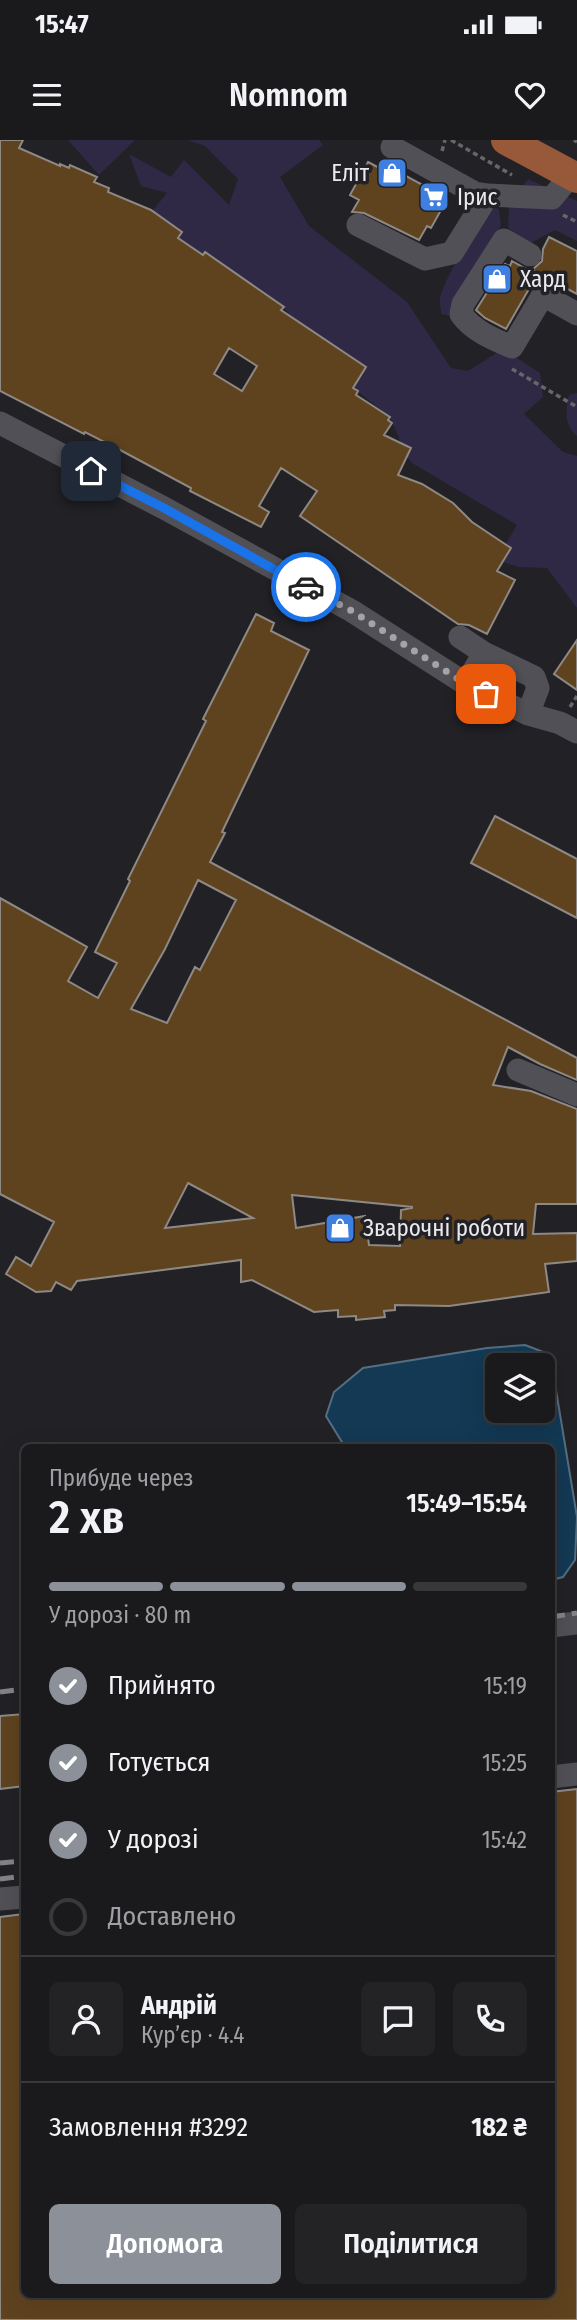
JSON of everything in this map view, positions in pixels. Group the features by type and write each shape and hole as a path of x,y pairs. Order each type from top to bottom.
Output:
{"main road":[{"path":"506,140 574,176"}],"street":[{"path":"392,147 475,193 552,198 574,176"},
{"path":"358,225 425,259 452,253 488,195"},
{"path":"530,256 504,240 463,304 461,314 467,323 490,338 512,347 543,295 577,314"},
{"path":"0,423 164,508 352,611 466,684 528,714 560,723 577,732"},
{"path":"460,637 484,653 534,677 538,688 528,714"},
{"path":"466,684 484,653"},
{"path":"518,1070 577,1095"},
{"path":"555,1626 577,1623"},
{"path":"555,1777 577,1774"},
{"path":"0,1899 21,1897"}],"shaded area":[{"path":"68,140 135,140 99,175"},
{"path":"188,140 319,140 323,145 280,177 309,226 407,302 451,368 468,371 503,349 540,373 543,397 524,414 563,452 577,456 577,608 547,568 519,567 496,560 517,525 412,463 390,417 353,388 278,301 184,266 144,221 167,193 141,186 129,154 171,177 184,160 229,205 238,179 205,146"},
{"path":"528,179 577,201 577,241 555,230 529,244 508,228 509,206"},
{"path":"495,207 499,210 501,225 452,316 441,314 440,297 448,277 480,222"},
{"path":"577,393 577,436 569,427 567,412 569,395"}],"water":[{"path":"525,1345 546,1353 485,1353 485,1423 555,1423 555,1384 577,1517 575,1560 563,1577 555,1579 555,1444 343,1444 326,1416 334,1392 363,1368 487,1348"}],"building":[{"path":"0,140 23,140 19,148 60,166 69,168 70,165 97,177 94,182 109,188 108,192 151,210 182,232 178,238 203,255 205,252 284,307 281,310 366,367 353,388 358,391 356,395 390,417 388,420 392,423 384,435 411,448 398,475 422,484 453,503 472,522 511,548 497,571 515,580 487,634 469,625 458,624 300,516 317,491 281,468 259,506 269,512 261,527 190,491 191,488 122,451 0,391","holes":["229,348 257,366 242,391 214,374"]},
{"path":"368,162 383,170 386,165 432,190 429,194 445,203 431,228 427,226 419,240 364,213 352,212 359,200 350,195"},
{"path":"549,237 577,251 577,294 532,270 542,261 543,249"},
{"path":"512,261 537,275 506,329 476,310 505,264 510,266"},
{"path":"256,614 274,623 271,631 309,650 210,862 577,1058 577,1080 508,1047 493,1085 531,1091 577,1109 577,1204 536,1204 533,1234 577,1233 577,1261 545,1264 549,1292 449,1306 395,1305 395,1310 384,1311 385,1317 356,1320 356,1316 338,1317 338,1310 314,1312 252,1280 241,1282 241,1260 77,1281 71,1290 56,1282 51,1291 36,1292 6,1274 16,1257 31,1266 54,1222 0,1194 0,898 87,947 68,981 98,998 117,963 95,952 206,721 203,719","holes":["198,880 236,900 200,970 195,967 167,1023 131,1009 165,949","188,1183 253,1218 165,1228","292,1195 412,1207 401,1210 400,1246 369,1245 365,1216 296,1228"]},
{"path":"577,640 577,690 554,674"},
{"path":"495,816 577,859 577,918 471,863"},
{"path":"21,1714 21,1786 0,1789 0,1716"},
{"path":"577,1789 577,2320 0,2320 0,1917 21,1914 21,2298 555,2298 555,1792"}],"railway":[{"path":"555,1616 577,1613"},
{"path":"0,1692 21,1689"},
{"path":"0,1863 21,1861"},
{"path":"0,1879 21,1876"}],"way so far":[{"path":"306,587 352,611 486,694"}],"place":[{"name":"Еліт","path":"392,173"},
{"name":"Ірис","path":"434,197"},
{"name":"Хард","path":"497,279"},
{"name":"Зварочні роботи","path":"340,1228"}],"route":[{"path":"91,471 306,587"}]}
